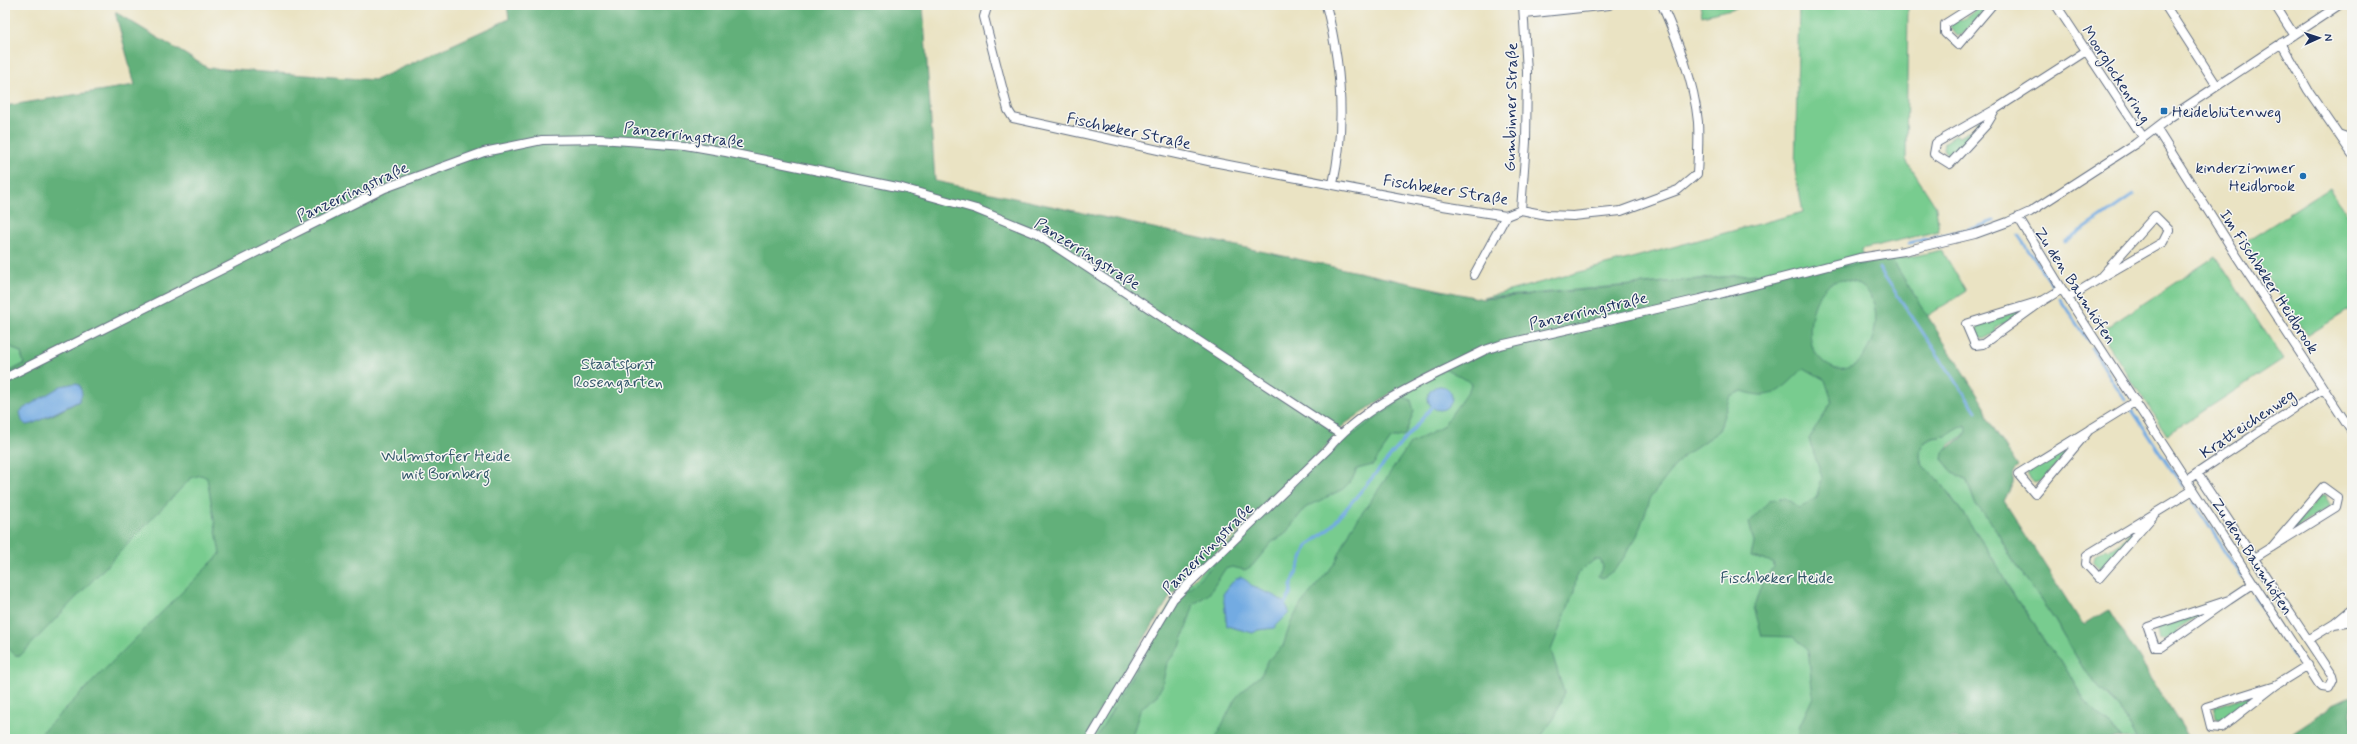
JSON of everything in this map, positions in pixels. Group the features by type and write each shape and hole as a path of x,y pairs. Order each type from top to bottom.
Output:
{"street":[{"name":"Fischbeker Straße","path":"990,5 984,17 1008,110 1012,118 1213,162 1443,206 1506,216 1521,210 1547,215 1573,216 1621,212 1678,190 1697,174 1698,122 1692,89 1678,44 1662,5"},
{"path":"1326,5 1336,54 1340,88 1341,131 1333,184"},
{"name":"Gumbinner Straße","path":"1521,210 1526,131 1527,72 1525,14 1523,5"},
{"path":"1525,14 1609,5"},
{"path":"1975,5 1945,24 1945,32 1958,45 1992,5"},
{"name":"Moorglockenring","path":"2056,5 2143,138"},
{"path":"2165,5 2218,86"},
{"path":"2275,5 2294,35"},
{"path":"2018,217 2135,144 2156,128 2339,5"},
{"path":"2281,43 2308,90 2352,154"},
{"path":"1996,109 1987,124 1950,164 1934,154 1936,143 1996,109 2086,51"},
{"name":"Im Fischbeker Heidbrook","path":"2156,128 2352,432"},
{"path":"2338,134 2352,139"},
{"name":"Panzerringstraße","path":"5,378 385,188 484,152 542,140 599,139 686,145 726,152 902,188 976,209 1035,233 1106,278 1193,339 1340,434"},
{"path":"1474,275 1506,216"},
{"path":"2068,298 2163,242 2169,230 2155,216 2099,279"},
{"name":"Panzerringstraße","path":"1090,739 1173,599 1328,449 1340,434 1394,397 1485,350 1700,300 1859,258 1904,251 1960,238 2018,217"},
{"name":"Zu den Baumhöfen","path":"2018,217 2062,289 2253,584 2322,687 2329,688 2332,685 2332,676 2197,473"},
{"path":"2044,300 1966,324 1975,345 1983,344 2044,300 2062,289"},
{"name":"Kratteichenweg","path":"2187,480 2323,389"},
{"path":"2090,429 2034,494 2018,474 2090,429 2136,402"},
{"path":"2254,558 2272,547 2336,507 2338,498 2323,487 2272,547"},
{"path":"2153,516 2099,578 2086,564 2087,555 2153,516 2193,490"},
{"path":"2229,600 2148,627 2155,647 2162,647 2253,584"},
{"path":"2308,640 2334,624 2352,609"},
{"path":"2334,624 2352,621"},
{"path":"2276,685 2206,707 2211,727 2221,728 2276,685 2308,665"}],"green space":[{"name":"Staatsforst Rosengarten","path":"507,5 923,5 935,181 1483,299 1864,264 1891,258 1985,407 1988,419 2018,467 2014,471 2013,483 2004,501 2081,622 2085,625 2109,610 2190,739 2138,739 2118,706 2099,688 2083,668 2054,619 2012,559 1993,525 1975,503 1967,481 1952,471 1942,459 1943,452 1962,438 1967,432 1965,425 1946,436 1932,438 1925,442 1919,452 1922,465 1942,484 1981,539 2015,598 2028,614 2047,646 2060,659 2086,702 2098,716 2112,727 2121,739 1798,739 1799,727 1813,697 1808,649 1794,637 1762,636 1754,607 1763,580 1774,567 1773,562 1751,557 1754,542 1749,523 1769,501 1785,498 1800,508 1816,498 1822,477 1809,439 1832,401 1825,380 1804,368 1783,388 1776,392 1762,395 1742,391 1730,396 1719,431 1683,456 1651,497 1637,536 1617,568 1603,578 1598,576 1603,566 1600,560 1594,560 1577,574 1574,592 1551,650 1564,692 1555,717 1539,739 1519,739 1517,737 1509,739 1215,739 1235,699 1248,685 1261,675 1269,659 1283,646 1291,622 1301,604 1335,563 1351,529 1410,444 1442,427 1469,390 1471,384 1464,378 1441,365 1391,393 1345,424 1326,446 1170,597 1096,717 1086,739 35,739 220,554 207,478 201,475 191,478 20,656 15,655 5,645 5,374 24,364 21,353 5,343 5,106 135,85 115,12 208,68 375,80 509,19","holes":["1843,280 1863,287 1873,302 1876,321 1872,340 1862,357 1849,368 1834,368 1817,355 1813,348 1810,330 1811,320 1816,301 1821,293 1830,284","61,386 79,401 55,414 26,425 45,397"]},
{"path":"1700,5 1748,5 1702,16"},
{"name":"Wulmstorfer Heide mit Bornberg","path":"1799,5 1908,5 1906,160 1936,207 1939,231 1862,249 1864,264 1900,326 1856,402 2067,739 5,739 5,378 1101,718 1173,599 1340,434 1393,397 1454,364 1860,265 1483,298 1803,212 1795,171"},
{"path":"1984,5 1989,5 1962,35 1957,36 1949,25 1958,19 1960,21"},
{"path":"1982,118 1985,122 1953,156 1943,150 1944,143 1956,135 1959,137 1978,125 1977,121"},
{"path":"2330,188 2352,222 2352,308 2307,336 2244,243"},
{"path":"1942,250 1966,291 1926,317 1891,258 1905,258"},
{"path":"2216,256 2283,359 2167,435 2100,332"},
{"path":"2020,310 2022,315 2015,316 1995,328 1997,331 1986,338 1978,337 1977,325"},
{"path":"5,343 21,353 24,364 5,374 5,361 10,359"},
{"path":"1404,397 1411,400 1414,411 1405,435 1391,439 1373,465 1357,469 1352,480 1343,489 1305,508 1284,535 1272,542 1252,566 1245,570 1232,567 1225,569 1209,594 1194,604 1180,647 1167,663 1162,686 1156,697 1141,708 1131,739 1095,739 1176,601 1253,526 1342,443"},
{"path":"1963,425 1967,427 1966,431 1962,436 1950,444 1942,459 1952,471 1967,481 1975,503 1993,525 2012,559 2054,619 2083,668 2099,688 2118,706 2138,739 2121,739 2112,727 2098,716 2086,702 2060,659 2047,646 2028,614 2015,598 1981,539 1942,484 1922,465 1919,452 1925,442 1932,438 1946,436"},
{"path":"2068,446 2071,449 2041,481 2034,483 2028,476 2028,472 2042,463 2044,465 2063,452 2062,449"},
{"path":"2320,496 2325,496 2331,506 2289,532"},
{"path":"2132,531 2135,535 2104,567 2100,568 2093,561 2094,556 2106,548 2108,550 2128,537 2127,535"},
{"path":"2201,612 2203,615 2198,619 2196,617 2176,630 2178,633 2164,640 2159,639 2156,628"},
{"path":"2259,692 2255,699 2253,697 2234,709 2235,712 2222,720 2216,718 2214,707"},
{"path":"2352,696 2352,739 2284,739 2328,710 2332,705"}],"water":[{"path":"76,383 80,386 82,394 79,401 32,424 26,425 22,421 20,412 23,409 61,386"},
{"path":"1440,386 1448,390 1452,398 1448,406 1440,410 1432,406 1428,398 1432,390"},
{"path":"1240,577 1255,588 1276,597 1285,603 1289,613 1274,628 1258,630 1253,633 1227,626 1223,594 1234,580"}],"waterway":[{"path":"2064,243 2133,195"},
{"path":"1909,243 1974,228 1994,221"},
{"path":"2018,235 2052,285"},
{"path":"1879,268 1976,411"},
{"path":"2060,299 2088,341"},
{"path":"2092,348 2125,400"},
{"path":"1285,603 1290,595 1291,586 1307,546 1328,530 1432,407"},
{"path":"2132,410 2183,487"},
{"path":"2194,503 2242,577"},
{"path":"2255,597 2296,659"}],"place":[{"name":"Heideblütenweg","path":"2164,111"},
{"name":"kinderzimmer Heidbrook","path":"2303,176"}],"park label":[{"name":"Fischbeker Heide","path":"1777,577"}]}
